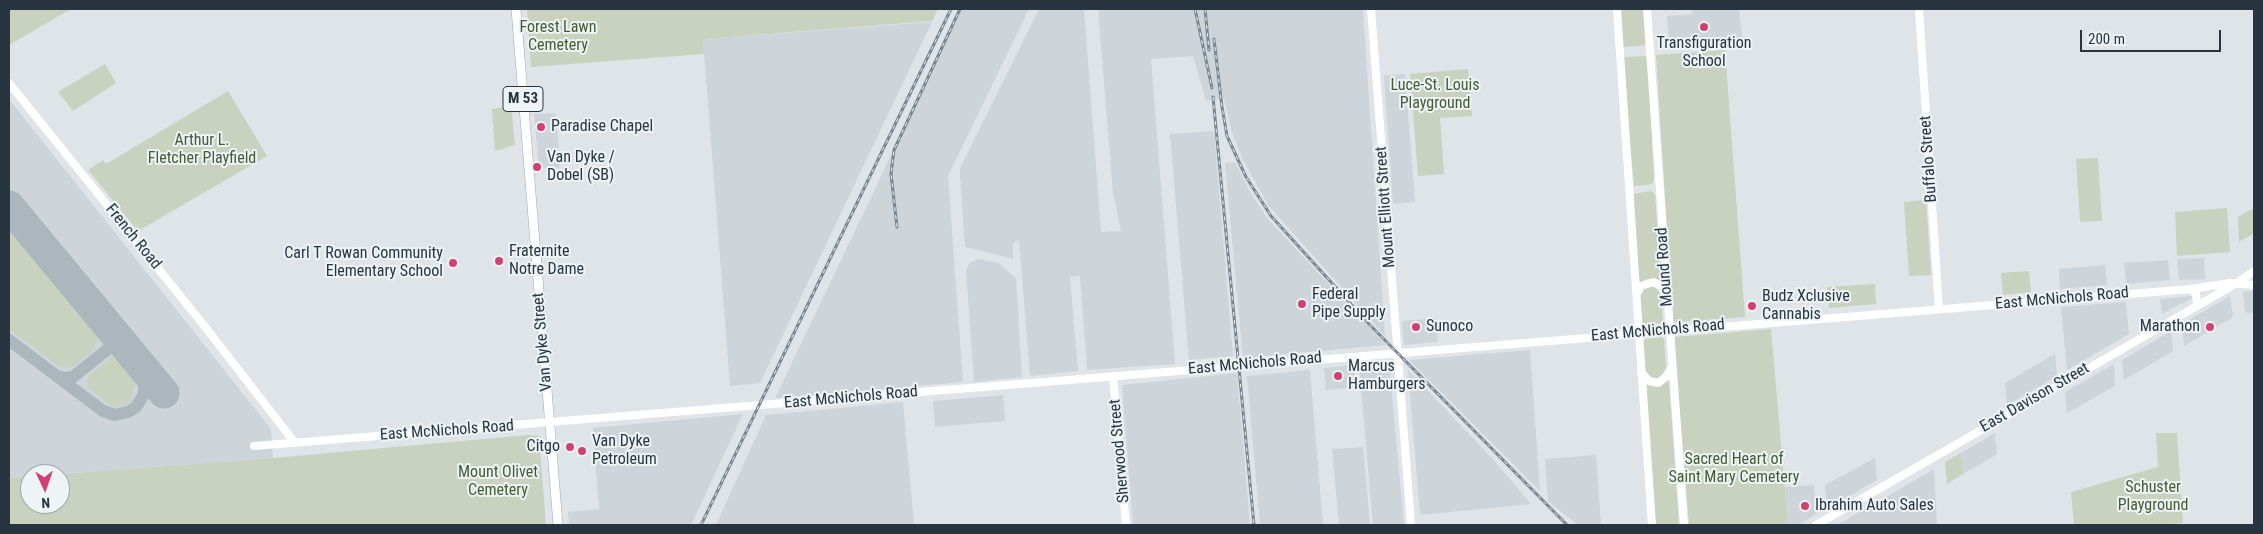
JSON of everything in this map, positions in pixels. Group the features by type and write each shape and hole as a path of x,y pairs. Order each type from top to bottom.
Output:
{"main road":[{"name":"Van Dyke Street","path":"516,9 558,525"},
{"name":"Mount Elliott Street","path":"1371,9 1411,525"},
{"name":"Mound Road","path":"1617,9 1652,525"},
{"name":"Mound Road","path":"1648,9 1671,368 1684,525"},
{"name":"Buffalo Street","path":"1919,9 1939,309"},
{"name":"French Road","path":"9,83 256,392 291,441"},
{"name":"East Davison Street","path":"1816,525 2197,305 2237,284 2254,271"},
{"path":"1636,295 1641,286 1654,282 1661,287 1667,297"},
{"name":"East McNichols Road","path":"254,446 291,441 550,423 1639,332 2237,284 2254,285"},
{"path":"2191,288 2196,294 2197,305"},
{"path":"1641,372 1649,381 1658,383 1666,377 1671,368"},
{"name":"Sherwood Street","path":"1113,376 1126,525"}],"shaded area":[{"path":"961,9 1029,9 948,176 963,382 775,398"},
{"path":"1039,9 1084,9 1101,232 1121,231 1113,193 1098,9 1363,9 1385,336 1268,205 1243,160 1231,130 1224,98 1206,101 1193,56 1151,59 1175,364 1087,370 1080,276 1070,277 1078,371 1030,376 1019,240 1013,243 1013,259 965,247 960,168"},
{"name":"Transfiguration School","path":"1691,9 1739,9 1742,38 1669,44 1667,16 1692,14"},
{"path":"932,22 760,383 730,386 703,39"},
{"path":"1405,74 1415,202 1393,204 1384,76"},
{"path":"9,99 271,429 273,458 70,473 70,464 20,464 20,477 9,478"},
{"path":"556,113 560,167 539,169 534,114"},
{"path":"1214,131 1233,356 1189,360 1170,134"},
{"path":"1235,162 1249,190 1267,218 1386,345 1243,358 1225,163"},
{"path":"2204,258 2205,279 2179,280 2177,259"},
{"path":"978,259 999,263 1016,278 1022,377 974,382 966,270 970,263"},
{"path":"2168,260 2170,280 2126,284 2124,263"},
{"path":"2105,265 2107,285 2060,289 2059,269"},
{"path":"2254,291 2254,312 2245,313 2243,292"},
{"path":"2191,296 2192,298 2162,314 2160,299"},
{"path":"2230,296 2233,317 2184,346 2182,324"},
{"path":"2126,302 2129,334 2067,370 2061,307"},
{"path":"1436,318 1438,342 1404,345 1402,321"},
{"path":"2171,331 2173,351 2124,380 2122,360"},
{"path":"1530,350 1540,491 1409,360"},
{"path":"2055,354 2057,376 2007,405 2005,383"},
{"path":"1389,363 1404,525 1373,525 1359,366"},
{"path":"2114,364 2115,386 2067,413 2065,392"},
{"path":"1354,365 1356,387 1326,390 1324,368"},
{"path":"1310,370 1323,525 1260,525 1247,376"},
{"path":"1408,370 1491,457 1531,504 1420,515"},
{"path":"1237,373 1250,525 1133,525 1122,385"},
{"path":"1003,395 1005,421 935,427 933,401"},
{"path":"903,402 914,525 716,525 766,415"},
{"path":"743,414 691,525 569,525 568,512 599,509 593,428"},
{"path":"1995,433 1997,454 1963,474 1961,453"},
{"path":"1363,447 1370,525 1339,525 1332,449"},
{"path":"1596,455 1601,525 1578,525 1548,501 1545,459"},
{"path":"1875,458 1877,480 1827,509 1825,485"},
{"path":"1934,469 1937,525 1837,525 1893,493"},
{"path":"1814,485 1816,514 1798,525 1788,525 1785,487"}],"green space":[{"path":"9,9 71,9 9,45"},
{"name":"Forest Lawn Cemetery","path":"527,9 938,9 932,21 703,39 704,54 531,67"},
{"path":"1620,9 1645,9 1647,45 1623,47"},
{"path":"1725,50 1745,317 1673,322 1656,55"},
{"path":"1648,56 1654,179 1652,184 1634,186 1623,57"},
{"path":"105,64 116,83 73,111 58,92"},
{"name":"Luce-St. Louis Playground","path":"1468,69 1472,116 1440,118 1444,174 1418,176 1410,74"},
{"name":"Arthur L. Fletcher Playfield","path":"228,91 267,156 138,231 88,170 103,160 106,164"},
{"path":"511,106 515,145 495,151 492,109"},
{"path":"2098,158 2102,221 2080,222 2076,159"},
{"path":"1651,191 1655,194 1661,279 1659,281 1647,279 1638,284 1633,194"},
{"path":"1926,200 1931,275 1909,276 1904,202"},
{"path":"2227,208 2230,252 2177,256 2175,212"},
{"path":"2254,208 2254,233 2239,242 2238,217"},
{"path":"9,223 90,319 97,335 97,340 92,351 73,367 60,367 9,329"},
{"path":"2029,271 2031,292 2003,295 2001,273"},
{"path":"1649,284 1657,287 1661,292 1663,323 1642,325 1640,290"},
{"path":"1875,284 1876,304 1829,308 1827,287"},
{"name":"Sacred Heart of Saint Mary Cemetery","path":"1771,329 1788,525 1689,525 1674,337"},
{"path":"1661,337 1664,339 1666,368 1660,378 1656,379 1645,375 1642,340"},
{"path":"117,353 131,370 135,383 131,401 120,407 110,405 87,386 90,375"},
{"path":"1669,380 1679,525 1656,525 1652,506 1646,383"},
{"name":"Schuster Playground","path":"2156,433 2177,433 2183,523 2074,525 2071,492 2158,467"},
{"name":"Mount Olivet Cemetery","path":"528,435 539,436 546,525 9,525 9,478 20,477 20,514 70,514 70,473 273,458"},
{"path":"1961,453 1963,474 1947,484 1945,462"}],"taxiway":[{"path":"9,208 13,210"},
{"path":"57,376 64,378 73,377 108,349 113,341 110,327"},
{"path":"9,340 103,411 115,415 128,412 136,407 144,394 144,373 138,361"}],"runway":[{"path":"9,206 164,393"}],"railway":[{"path":"701,525 951,9"},
{"path":"897,227 891,174 894,150 960,9"},
{"path":"1195,9 1212,88"},
{"path":"1205,9 1209,50"},
{"path":"1214,39 1227,136 1246,177 1271,216 1369,324 1567,525"},
{"path":"1213,97 1254,525"}],"place":[{"name":"Transfiguration School","path":"1704,27"},
{"name":"Paradise Chapel","path":"541,127"},
{"name":"Van Dyke / Dobel (SB)","path":"537,167"},
{"name":"Fraternite Notre Dame","path":"499,261"},
{"name":"Carl T Rowan Community Elementary School","path":"453,263"},
{"name":"Federal Pipe Supply","path":"1302,304"},
{"name":"Budz Xclusive Cannabis","path":"1752,306"},
{"name":"Sunoco","path":"1416,327"},
{"name":"Marathon","path":"2210,327"},
{"name":"Marcus Hamburgers","path":"1338,376"},
{"name":"Citgo","path":"570,447"},
{"name":"Van Dyke Petroleum","path":"582,451"},
{"name":"Ibrahim Auto Sales","path":"1805,506"}]}
